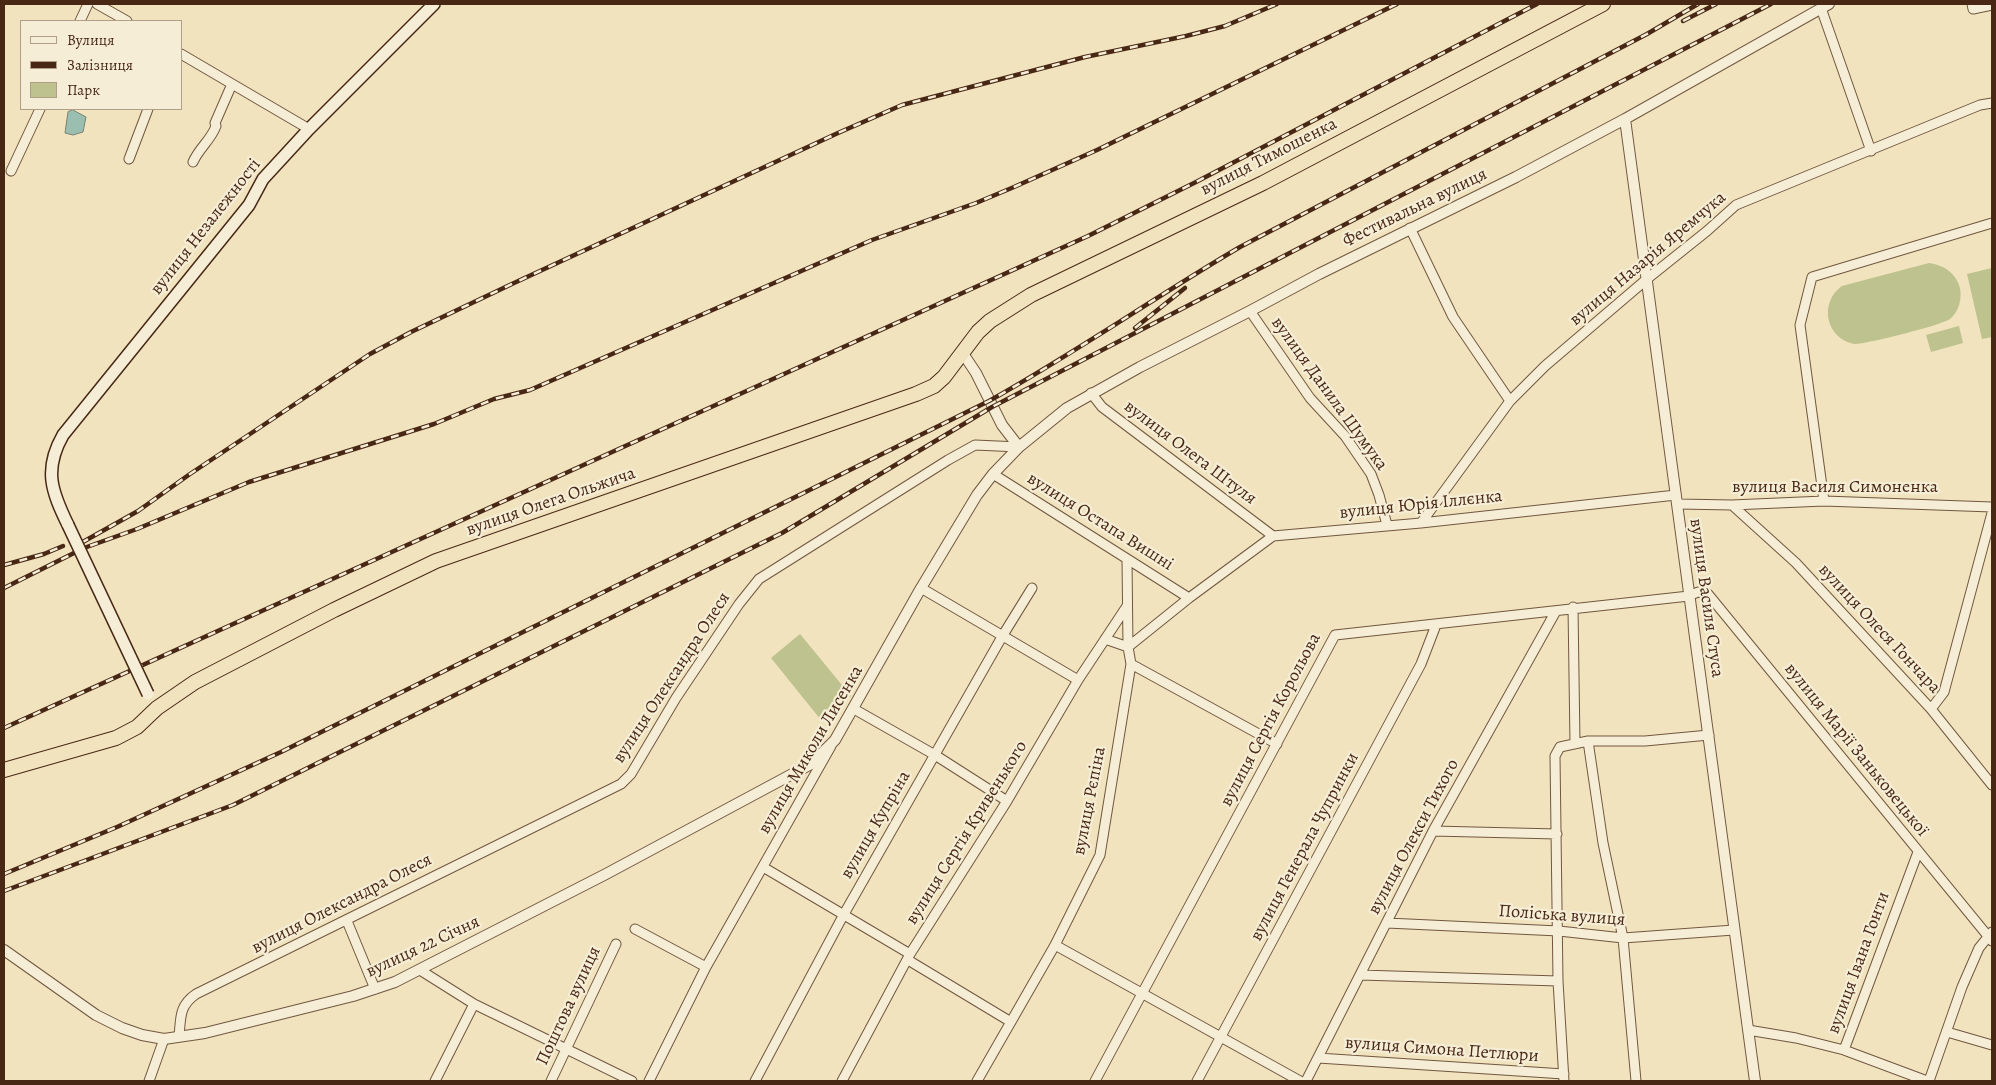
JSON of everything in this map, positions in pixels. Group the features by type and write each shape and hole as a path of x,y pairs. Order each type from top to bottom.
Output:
{"highway":[{"name":"вулиця Тимошенка","path":"962,352 978,332 990,321 1030,295 1263,182 1603,4"},
{"name":"вулиця Олега Ольжича","path":"4,770 116,738 136,727 157,708 196,682 334,610 436,561 916,394 934,386 944,377 962,352"}],"main road":[{"name":"вулиця Незалежності","path":"157,708 148,694 53,491 51,476 52,460 56,446 250,205 263,179 309,129 434,4"}],"street":[{"path":"80,20 88,4"},
{"path":"97,4 125,20"},
{"path":"1972,4 1973,9 1992,5"},
{"path":"1825,6 1871,151"},
{"name":"Фестивальна вулиця","path":"1018,447 1060,414 1091,393 1410,228 1516,177 1625,119 1825,6"},
{"path":"182,55 309,129"},
{"path":"194,162 198,151 208,138 212,137 216,126 215,123 232,84"},
{"name":"вулиця Назарія Яремчука","path":"1421,523 1510,401 1545,366 1736,205 1980,105 1992,102"},
{"path":"11,172 40,110"},
{"path":"129,159 148,110"},
{"name":"вулиця Василя Стуса","path":"1625,119 1755,1081"},
{"path":"1824,502 1800,325 1812,277 1992,223"},
{"path":"1410,228 1453,317 1510,401"},
{"name":"вулиця Данила Шумука","path":"1250,311 1310,398 1345,436 1371,474 1387,525"},
{"path":"962,352 976,373 1002,425 1018,447"},
{"name":"вулиця Олега Штуля","path":"1091,393 1102,407 1273,536"},
{"name":"вулиця Олександра Олеся","path":"179,1036 182,1010 187,1001 196,994 621,784 631,774 676,698 739,604 759,579 975,445 1018,447"},
{"name":"вулиця Миколи Лисенка","path":"649,1081 706,967 921,588 958,525 993,474 1018,447"},
{"name":"вулиця Остапа Вишні","path":"993,474 1189,598"},
{"name":"вулиця Василя Симоненка","path":"1677,499 1732,505 1824,502 1992,507"},
{"name":"вулиця Юрія Іллєнка","path":"1273,536 1677,499"},
{"name":"вулиця Олеся Гончара","path":"1732,505 1796,563 1930,709 1992,785"},
{"path":"1930,709 1944,692 1992,514"},
{"path":"1104,640 1128,647 1189,598 1273,536"},
{"name":"вулиця Рєпіна","path":"978,1081 1055,945 1100,855 1131,664 1128,647 1128,559"},
{"path":"921,588 1078,680"},
{"name":"вулиця Купріна","path":"755,1081 844,914 1003,635 1032,588"},
{"name":"вулиця Марії Заньковецької","path":"1689,596 1698,592 1708,594 1918,852 1991,936"},
{"name":"вулиця Сергія Корольова","path":"1095,1081 1335,634 1436,625 1689,596"},
{"name":"вулиця Сергія Кривенького","path":"842,1081 909,957 1007,801 1078,680 1127,606"},
{"path":"1573,608 1575,744"},
{"name":"вулиця Олекси Тихого","path":"1306,1081 1433,831 1556,611"},
{"name":"вулиця Генерала Чупринки","path":"1197,1081 1421,664 1436,625"},
{"path":"1131,664 1277,744"},
{"path":"854,709 935,755 1007,801"},
{"path":"1564,1078 1558,981 1559,931 1555,756 1560,747 1588,741 1645,741 1709,735"},
{"name":"вулиця 22 Січня","path":"4,950 105,1021 142,1034 164,1038 205,1033 353,996 395,982 420,970 606,874 811,764 835,740"},
{"path":"1588,741 1603,843 1623,938 1636,1081"},
{"path":"1433,831 1557,834"},
{"name":"вулиця Івана Гонти","path":"1748,1030 1796,1038 1844,1050 1918,852"},
{"path":"763,867 844,914 1011,1022"},
{"path":"347,921 375,989"},
{"name":"Поліська вулиця","path":"1387,923 1559,931 1623,938 1734,930"},
{"path":"635,928 706,967"},
{"path":"1844,1050 1928,1081 1962,987 1979,948 1991,936"},
{"name":"Поштова вулиця","path":"551,1081 597,980 616,944"},
{"path":"1055,945 1300,1081"},
{"path":"420,970 474,1004 632,1081"},
{"path":"1360,975 1558,981"},
{"path":"435,1081 474,1004"},
{"path":"1947,1032 1992,1045"},
{"path":"149,1081 164,1038"},
{"name":"вулиця Симона Петлюри","path":"1318,1058 1564,1078"}],"green space":[{"path":"1929,263 1949,271 1956,278 1960,288 1958,309 1950,319 1918,330 1854,344 1837,335 1831,327 1828,319 1830,301 1842,286"},
{"path":"1992,268 1992,337 1982,339 1967,274"},
{"path":"1959,326 1963,343 1931,352 1926,335"},
{"path":"800,634 851,696 821,720 771,658"}],"shaded area":[{"path":"73,110 86,117 83,132 73,135 65,133 68,112"}],"railway":[{"path":"81,543 138,511 370,354 411,332 514,283 838,133 902,105 1085,57 1225,26 1277,4"},
{"path":"4,588 84,548 137,529 249,482 434,424 494,399 530,390 872,240 976,203 1014,187 1097,150 1397,4"},
{"path":"4,728 1088,236 1196,182 1537,4"},
{"path":"4,874 117,827 281,752 989,401 1053,364 1240,247 1647,34 1698,4"},
{"path":"1683,21 1716,4"},
{"path":"4,891 233,805 782,533 992,407 1771,4"},
{"path":"1135,328 1185,288"},
{"path":"4,565 44,554 63,546"}]}
